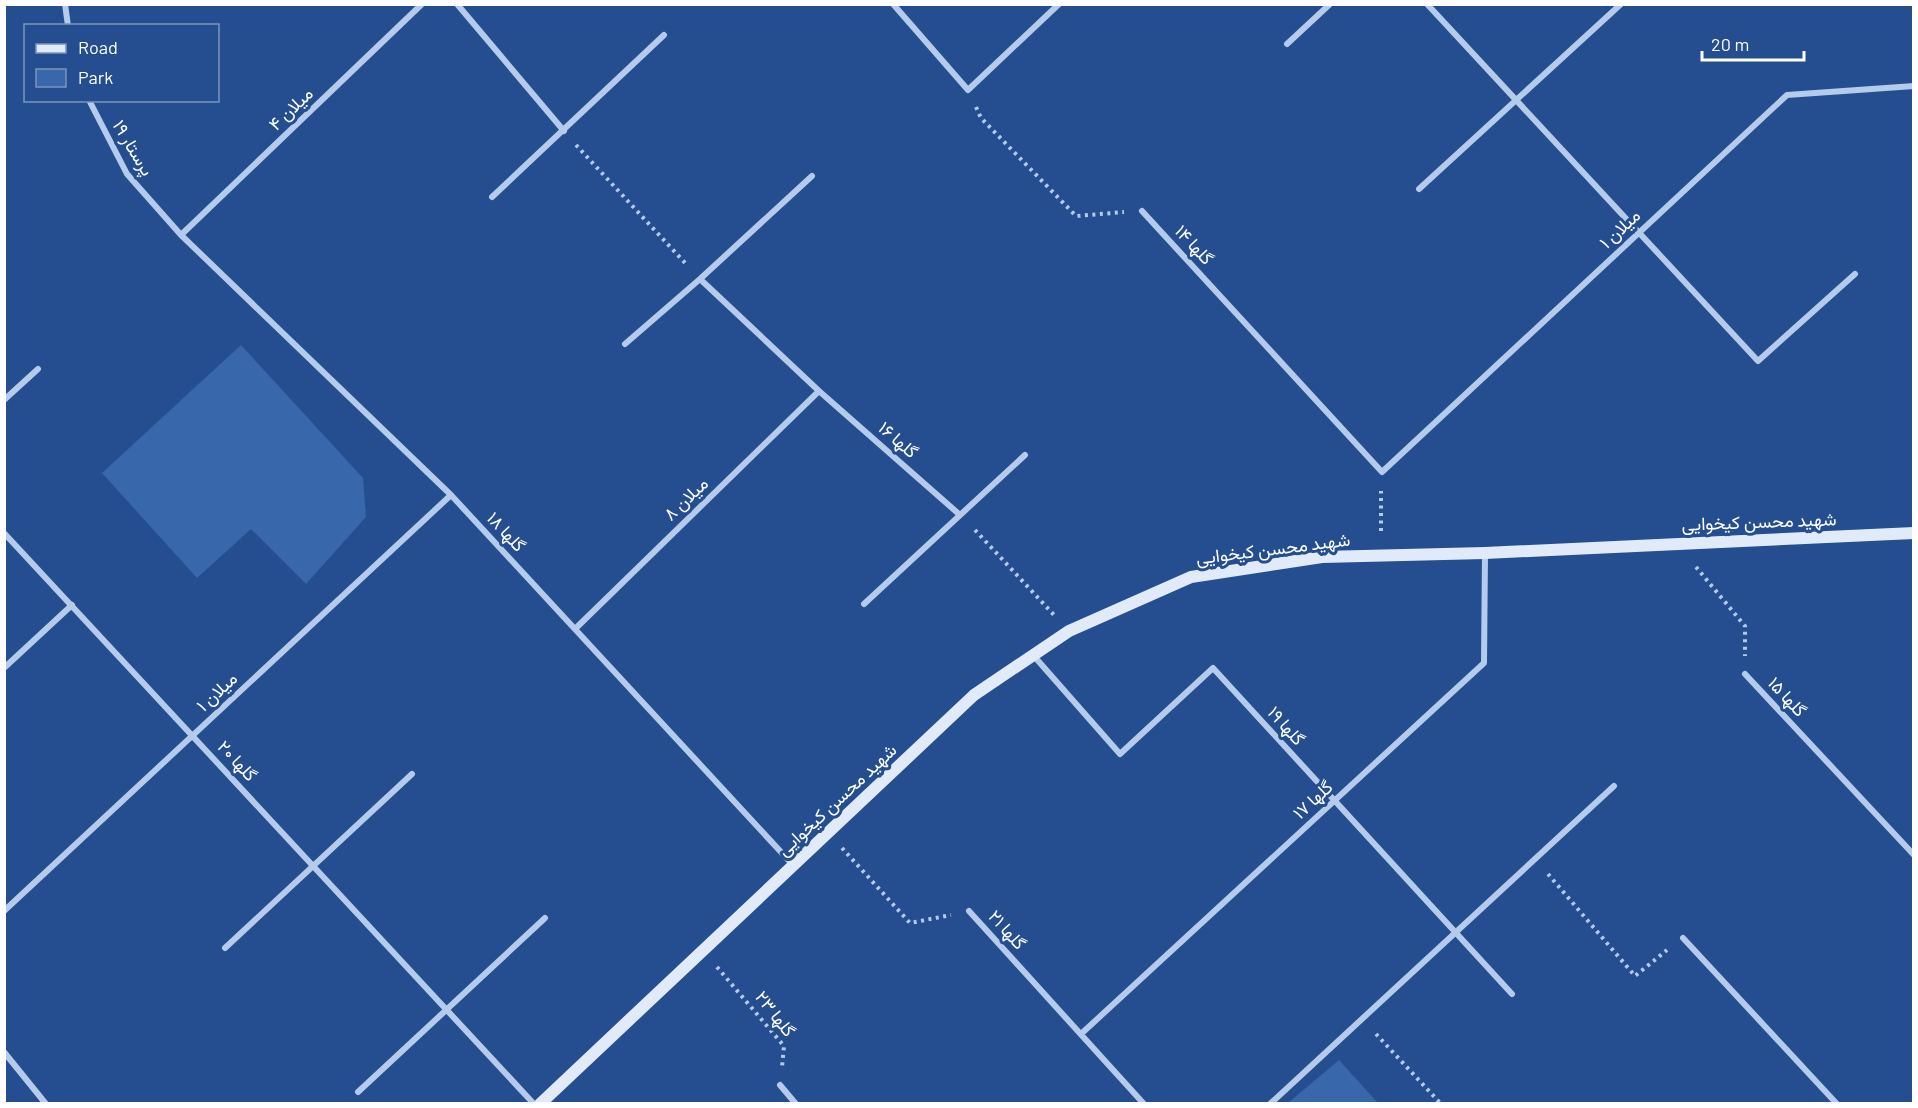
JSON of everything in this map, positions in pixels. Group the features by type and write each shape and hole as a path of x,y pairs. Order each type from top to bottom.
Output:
{"street":[{"path":"65,4 69,24"},
{"name":"میلان ۴","path":"181,235 422,4"},
{"path":"457,4 564,131"},
{"path":"893,4 968,90 1059,4"},
{"path":"1287,44 1330,4"},
{"path":"1427,4 1758,361 1855,274"},
{"path":"1419,189 1620,4"},
{"path":"492,196 664,35"},
{"name":"میلان ۱","path":"1382,472 1787,95 1914,86"},
{"name":"پرستار ۱۹","path":"90,102 127,174 181,235"},
{"path":"625,344 812,177"},
{"name":"گلها ۱۴","path":"1142,211 1382,472"},
{"name":"گلها ۱۸","path":"181,235 451,495 794,865"},
{"name":"گلها ۱۶","path":"700,279 819,392 960,514"},
{"path":"4,400 38,369"},
{"name":"میلان ۸","path":"575,629 819,392"},
{"path":"864,604 1025,454"},
{"name":"میلان ۱","path":"4,911 451,495"},
{"name":"گلها ۲۰","path":"4,533 534,1104"},
{"name":"شهید محسن کیخوایی","path":"540,1104 974,695 1069,631 1191,578 1322,557 1485,553 1914,533"},
{"name":"گلها ۱۷","path":"1082,1034 1484,663 1485,553"},
{"path":"4,668 72,605"},
{"name":"گلها ۱۹","path":"1033,656 1120,754 1213,668 1512,994"},
{"name":"گلها ۱۵","path":"1745,674 1914,855"},
{"path":"225,948 412,774"},
{"path":"1270,1104 1614,786"},
{"name":"گلها ۲۱","path":"969,911 1144,1104"},
{"path":"358,1092 545,918"},
{"path":"1683,938 1837,1104"},
{"path":"4,1052 45,1104"},
{"path":"780,1085 796,1104"}],"path":[{"path":"968,90 981,118 1076,216 1142,211"},
{"path":"564,131 700,279"},
{"path":"1380,555 1382,472"},
{"path":"960,514 1069,631"},
{"name":"گلها ۱۵","path":"1676,543 1745,626 1745,674"},
{"name":"گلها ۲۱","path":"828,833 910,923 969,911"},
{"path":"1536,860 1635,976 1683,938"},
{"name":"گلها ۲۳","path":"703,951 784,1046 780,1085"},
{"path":"1362,1019 1441,1104"}],"green space":[{"path":"241,345 363,478 366,517 306,584 251,529 197,578 102,473"},
{"path":"1339,1060 1378,1103 1288,1103"}]}
